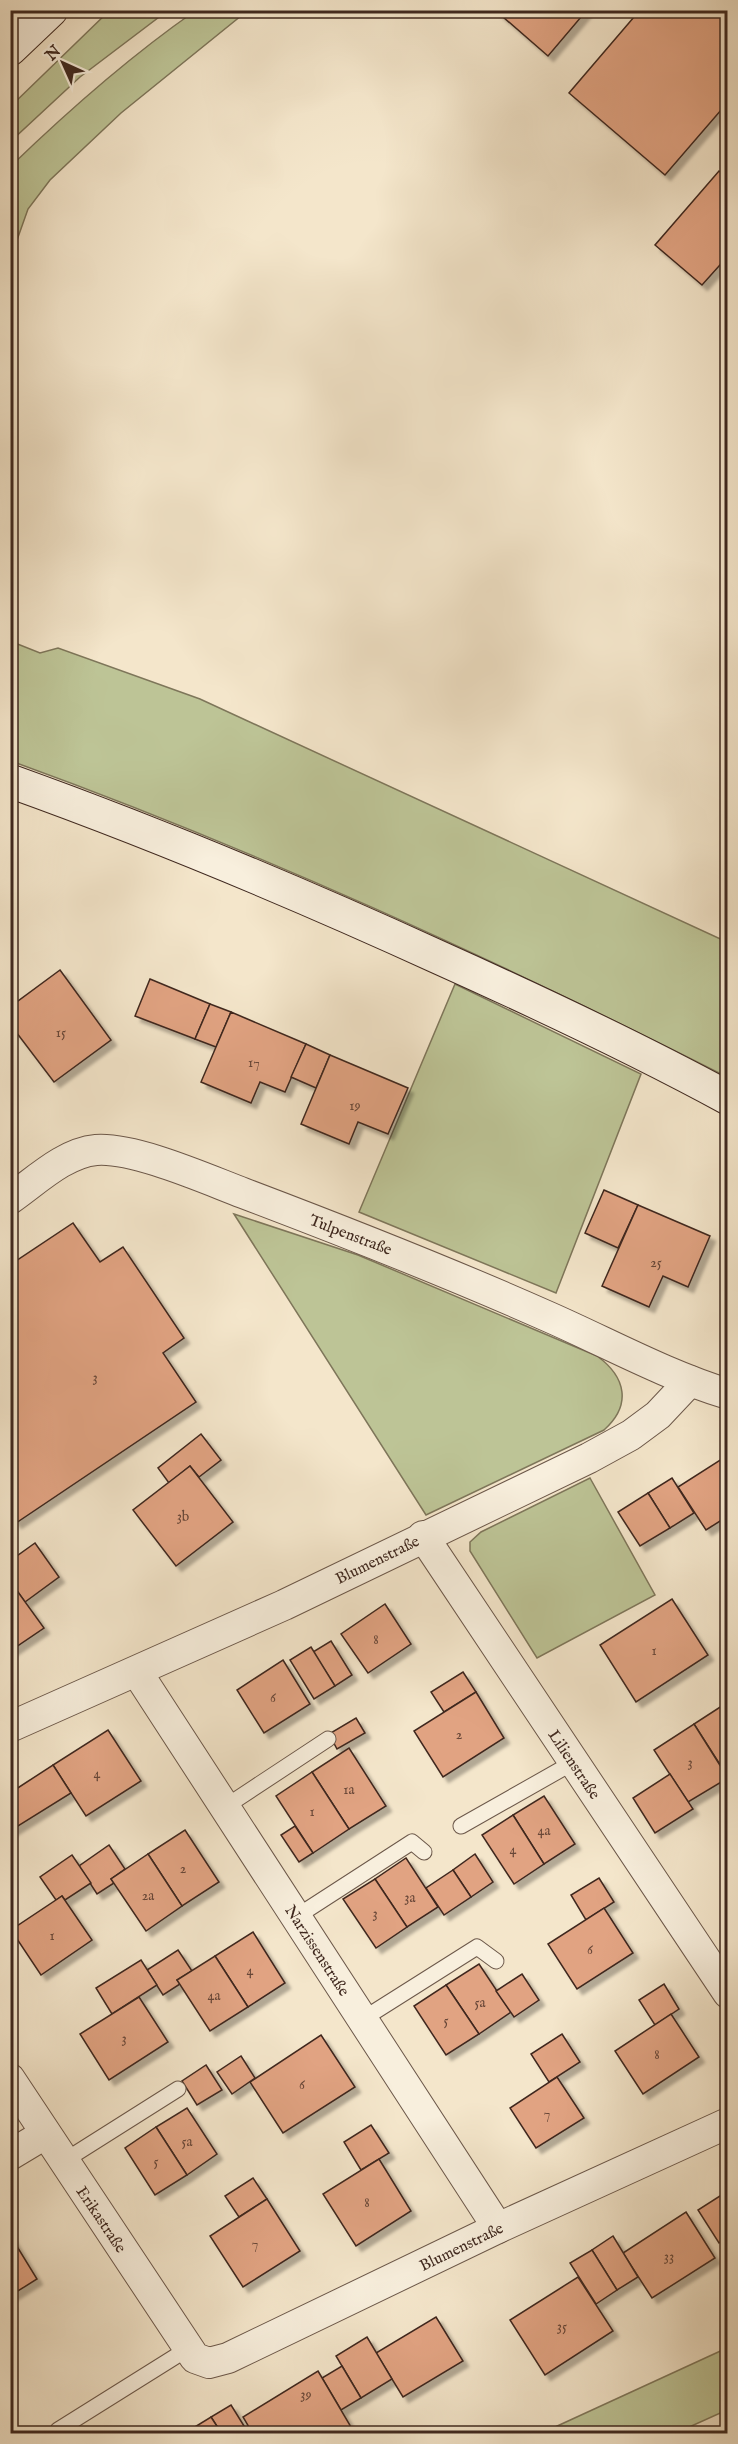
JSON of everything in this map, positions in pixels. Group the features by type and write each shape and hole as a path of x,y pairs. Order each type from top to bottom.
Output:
{"main road":[{"path":"10,49 51,10"},
{"path":"10,781 119,820 360,922 528,998 728,1098"}],"street":[{"name":"Tulpenstraße","path":"10,1199 66,1159 92,1151 109,1150 172,1166 369,1241 549,1317 690,1381"},
{"path":"690,1381 728,1394"},
{"name":"Blumenstraße","path":"10,1727 284,1605 423,1536 589,1458 631,1435 658,1415 690,1381"},
{"name":"Lilienstraße","path":"423,1536 728,1993"},
{"name":"Narzissenstraße","path":"137,1672 498,2228"},
{"name":"Erikastraße","path":"10,2079 192,2353"},
{"name":"Blumenstraße","path":"192,2353 209,2363 228,2358 498,2228 728,2123"},
{"path":"10,2155 45,2134"}],"lane":[{"path":"225,1807 328,1740"},
{"path":"461,1826 574,1762"},
{"path":"296,1917 412,1842 424,1852"},
{"path":"363,2019 477,1947 496,1961"},
{"path":"64,2161 178,2089"},
{"path":"56,2433 192,2353"}],"green space":[{"path":"109,11 167,11 80,77 11,141 11,106"},
{"path":"195,11 247,11 121,113 50,180 28,209 11,257 11,166 100,85"},
{"path":"10,641 40,653 58,648 200,699 727,942 727,1077 551,990 374,908 194,831 11,761"},
{"path":"455,984 641,1074 556,1293 359,1212"},
{"path":"234,1214 358,1255 597,1356 607,1364 619,1382 622,1401 619,1411 604,1430 426,1515"},
{"path":"590,1478 655,1595 537,1658 470,1551 470,1542 481,1532"},
{"path":"727,2348 727,2410 676,2433 542,2433"}],"building":[{"path":"495,10 587,10 548,56"},
{"path":"640,10 728,10 728,102 665,175 569,93"},
{"path":"719,171 728,178 728,256 702,285 655,245"},
{"path":"60,970 111,1040 54,1082 10,1024 10,1007"},
{"path":"150,979 210,1004 195,1039 135,1016"},
{"path":"210,1004 231,1012 216,1047 195,1039"},
{"path":"231,1012 306,1044 285,1092 260,1082 251,1103 201,1082"},
{"path":"306,1044 330,1055 316,1088 291,1077"},
{"path":"330,1055 408,1088 388,1134 358,1122 349,1144 301,1124"},
{"path":"604,1190 638,1205 618,1248 585,1233"},
{"path":"638,1205 710,1236 688,1287 663,1276 649,1307 602,1286"},
{"path":"73,1223 100,1262 123,1247 184,1338 163,1353 196,1402 16,1523 10,1515 10,1265"},
{"path":"201,1434 221,1460 199,1477 190,1466 169,1483 158,1468"},
{"path":"728,1455 728,1516 706,1530 678,1487"},
{"path":"190,1466 233,1522 176,1566 133,1510"},
{"path":"672,1478 694,1513 670,1528 648,1493"},
{"path":"648,1493 670,1528 640,1546 618,1512"},
{"path":"35,1543 59,1577 25,1602 10,1581 10,1561"},
{"path":"10,1581 44,1628 10,1651"},
{"path":"672,1599 708,1655 636,1702 600,1645"},
{"path":"385,1604 411,1644 368,1673 341,1634"},
{"path":"331,1641 352,1675 335,1686 313,1652"},
{"path":"311,1647 335,1686 314,1699 290,1660"},
{"path":"283,1660 310,1704 264,1733 237,1690"},
{"path":"463,1672 476,1692 444,1712 431,1692"},
{"path":"476,1692 504,1738 443,1777 414,1731"},
{"path":"728,1702 728,1777 694,1724"},
{"path":"356,1718 365,1733 337,1749 329,1734"},
{"path":"694,1724 728,1778 688,1802 654,1750"},
{"path":"108,1730 141,1781 86,1816 53,1765"},
{"path":"349,1748 386,1806 349,1829 312,1772"},
{"path":"53,1765 71,1793 10,1831 10,1793"},
{"path":"312,1772 349,1829 313,1853 276,1796"},
{"path":"670,1774 693,1809 655,1833 633,1798"},
{"path":"544,1796 575,1844 544,1864 513,1815"},
{"path":"513,1815 544,1864 514,1884 482,1835"},
{"path":"295,1826 313,1853 299,1862 281,1835"},
{"path":"185,1830 219,1882 182,1906 148,1854"},
{"path":"109,1845 125,1869 111,1879 114,1883 97,1894 79,1866"},
{"path":"148,1854 182,1906 146,1931 111,1879"},
{"path":"475,1854 493,1882 471,1897 453,1870"},
{"path":"72,1855 91,1883 65,1900 62,1896 56,1900 40,1877"},
{"path":"406,1858 438,1907 407,1927 375,1879"},
{"path":"453,1870 471,1897 444,1915 426,1888"},
{"path":"599,1878 614,1902 586,1920 571,1895"},
{"path":"375,1879 407,1927 376,1948 343,1899"},
{"path":"62,1896 92,1940 41,1975 11,1930"},
{"path":"604,1908 633,1953 577,1989 548,1944"},
{"path":"253,1932 285,1983 248,2007 215,1956"},
{"path":"178,1950 192,1971 177,1980 180,1984 163,1995 147,1970"},
{"path":"215,1956 248,2007 210,2031 177,1980"},
{"path":"141,1960 157,1985 112,2014 96,1988"},
{"path":"479,1964 511,2012 479,2034 446,1985"},
{"path":"522,1974 539,2000 514,2017 496,1991"},
{"path":"664,1984 679,2009 655,2025 639,2000"},
{"path":"446,1985 479,2034 446,2055 414,2006"},
{"path":"139,1997 168,2042 109,2080 80,2034"},
{"path":"671,2014 699,2057 643,2094 615,2051"},
{"path":"562,2034 580,2062 549,2082 531,2054"},
{"path":"321,2035 355,2087 283,2133 250,2082"},
{"path":"241,2056 255,2078 232,2094 217,2072"},
{"path":"206,2065 222,2090 197,2105 182,2081"},
{"path":"557,2077 584,2118 536,2148 510,2108"},
{"path":"187,2108 217,2154 187,2175 156,2127"},
{"path":"371,2125 389,2153 361,2170 344,2142"},
{"path":"156,2127 187,2175 155,2195 125,2148"},
{"path":"379,2159 411,2211 356,2246 323,2194"},
{"path":"253,2178 267,2199 239,2217 225,2196"},
{"path":"723,2194 728,2201 728,2237 719,2243 698,2210"},
{"path":"267,2199 300,2251 243,2287 210,2236"},
{"path":"686,2212 715,2258 652,2298 623,2253"},
{"path":"10,2235 37,2279 10,2296"},
{"path":"613,2236 638,2277 617,2290 592,2250"},
{"path":"592,2250 617,2290 596,2304 570,2263"},
{"path":"578,2277 613,2331 545,2375 510,2320"},
{"path":"436,2317 463,2361 403,2397 376,2353"},
{"path":"367,2337 392,2379 361,2398 336,2356"},
{"path":"342,2366 361,2398 341,2410 322,2378"},
{"path":"318,2371 351,2427 340,2434 253,2434 243,2417"},
{"path":"231,2405 249,2434 222,2434 211,2417"},
{"path":"211,2417 222,2434 185,2434 185,2433"}]}
